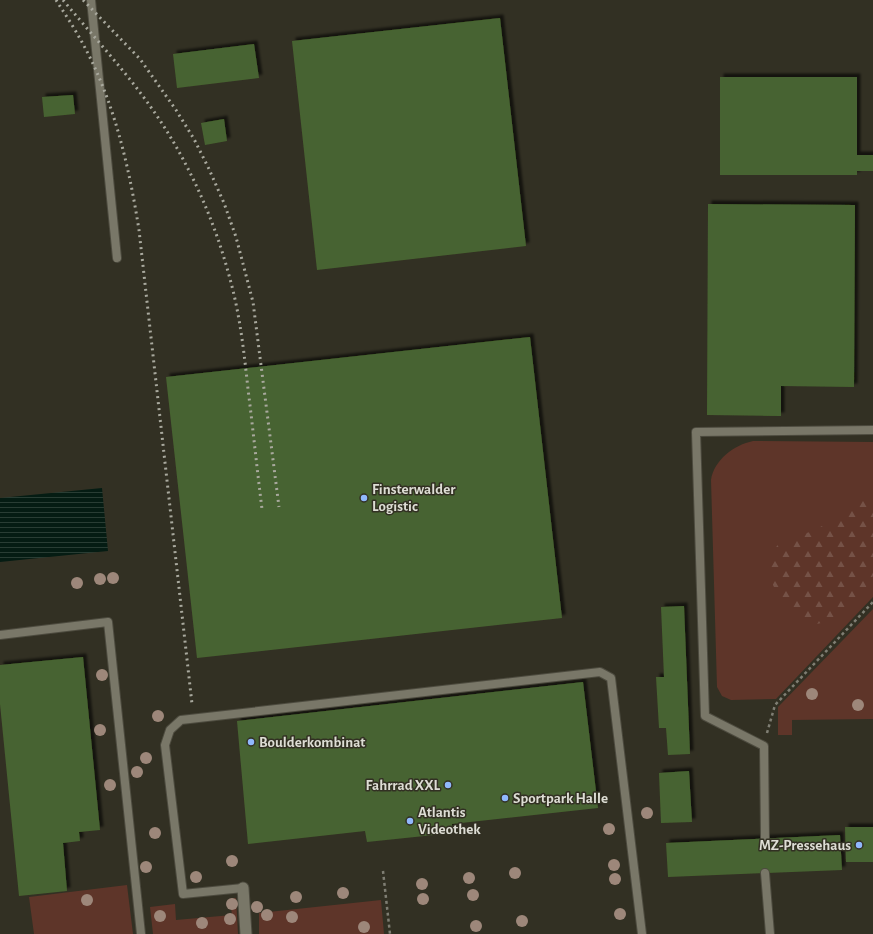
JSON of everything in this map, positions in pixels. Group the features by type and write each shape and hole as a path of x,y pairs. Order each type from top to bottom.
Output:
{"street":[{"path":"243,888 246,934"}],"lane":[{"path":"91,0 117,258"},
{"path":"765,838 764,746 704,716 696,432 873,430"},
{"path":"0,635 108,622 141,934"},
{"path":"243,888 183,894 165,745 170,730 181,720 600,672 611,678 642,934"},
{"path":"766,873 770,934"}],"path":[{"path":"764,746 775,705 873,602"},
{"path":"383,871 390,934"}],"green space":[{"path":"753,441 873,442 873,597 776,699 731,700 722,696 717,687 711,480 716,466 726,454 739,446"},
{"path":"864,500 873,501 873,576 849,614 842,618 817,624 806,621 794,615 780,599 773,585 769,566 772,553 779,543 815,530 831,521 855,502"},
{"path":"873,609 873,719 792,720 792,735 778,735 778,707"},
{"path":"127,885 133,934 34,934 29,897"},
{"path":"236,898 238,934 153,934 150,907 175,904 176,920 232,915 230,899"},
{"path":"381,900 384,934 259,934 259,913"}],"shaded area":[{"path":"102,488 108,551 0,562 0,498"}],"building":[{"path":"500,18 526,246 317,270 292,41"},
{"path":"254,44 259,78 177,88 173,54"},
{"path":"720,77 857,77 857,155 873,155 873,171 857,171 857,175 720,175"},
{"path":"73,95 75,114 44,117 42,97"},
{"path":"224,119 227,141 205,145 201,123"},
{"path":"708,204 855,205 854,387 781,386 781,416 707,415"},
{"name":"Finsterwalder Logistic","path":"530,337 562,618 197,658 166,377"},
{"path":"684,606 690,754 668,755 666,728 659,728 656,677 664,677 661,607"},
{"path":"83,657 100,830 79,832 80,841 63,843 67,891 19,896 0,704 0,665"},
{"path":"583,682 598,808 452,824 453,833 367,842 365,831 248,844 237,721"},
{"path":"689,771 692,822 661,823 659,773"},
{"name":"MZ-Pressehaus","path":"845,827 873,827 873,862 846,862"},
{"path":"840,835 842,870 668,877 666,843"}],"railway":[{"path":"56,0 83,44 103,88 119,134 130,182 139,230 192,704"},
{"path":"63,0 128,76 152,108 184,161 211,219 224,259 239,320 262,509"},
{"path":"83,0 140,59 176,110 194,139 224,203 236,237 253,302 279,507"}],"place":[{"name":"Finsterwalder Logistic","path":"364,498"},
{"name":"Boulderkombinat","path":"251,742"},
{"name":"Fahrrad XXL","path":"448,785"},
{"name":"Sportpark Halle","path":"505,798"},
{"name":"Atlantis Videothek","path":"410,821"},
{"name":"MZ-Pressehaus","path":"859,845"}]}
